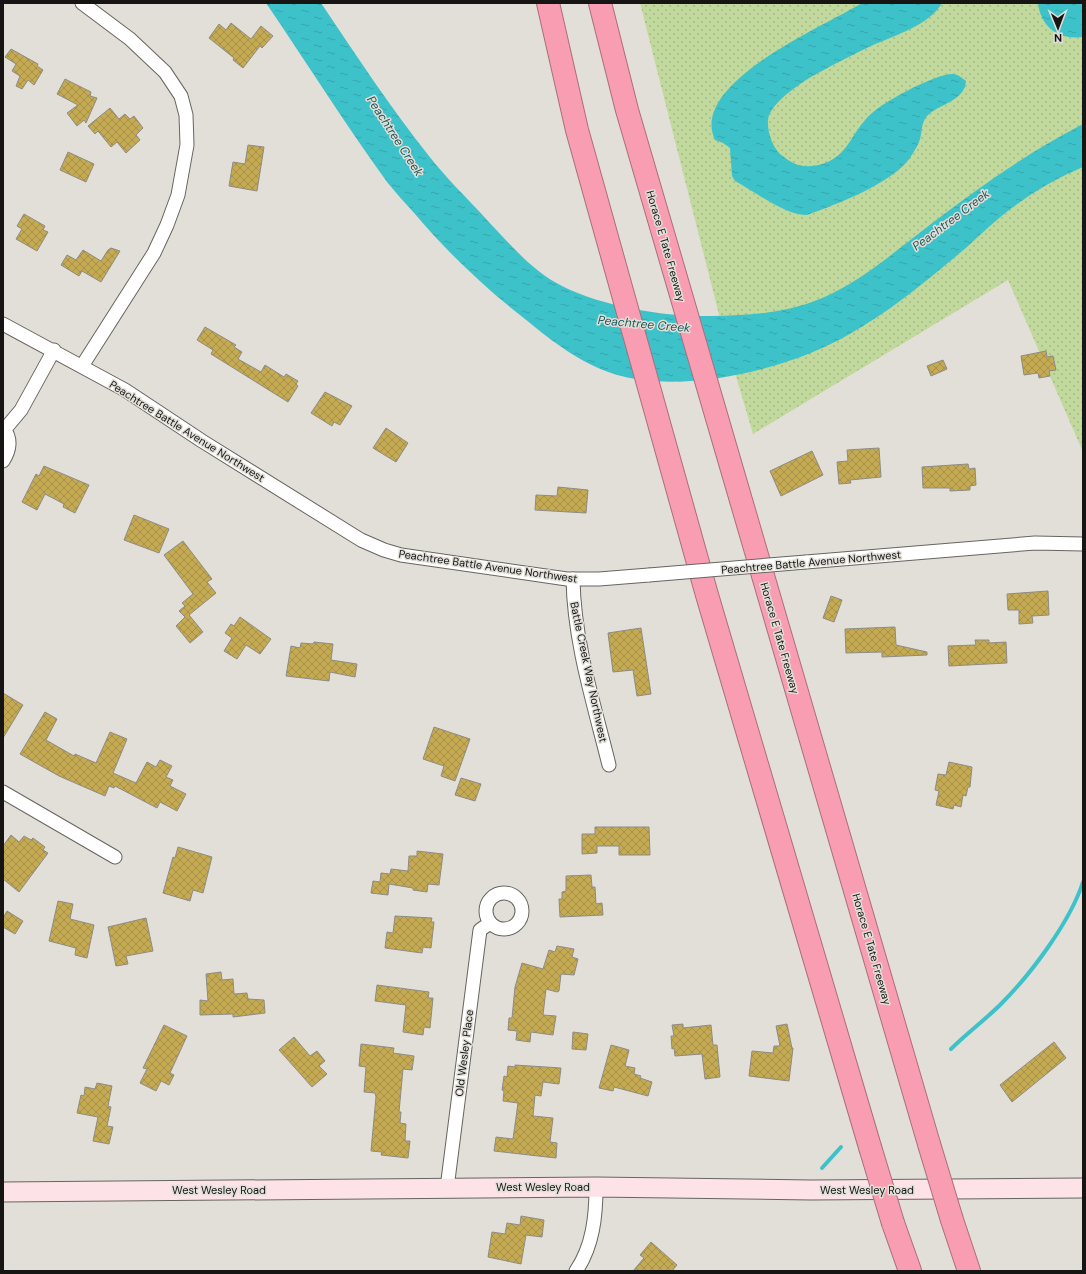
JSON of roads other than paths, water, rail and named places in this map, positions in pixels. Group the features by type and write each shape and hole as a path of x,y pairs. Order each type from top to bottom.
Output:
{"highway":[{"path":"548,3 577,130 707,595 870,1147 910,1271"},
{"name":"Horace E Tate Freeway","path":"600,3 627,110 716,417 929,1144 969,1271"}],"street":[{"path":"82,3 130,39 165,72 181,96 186,115 187,145 178,195 167,225 154,253 82,366"},
{"name":"Peachtree Battle Avenue Northwest","path":"3,324 54,350 125,390 199,439 361,540 384,550 401,554 573,579 649,575 1034,543 1083,544"},
{"path":"3,461 8,454 10,445 4,429 21,410 54,350"},
{"name":"Battle Creek Way Northwest","path":"573,579 573,607 588,680 609,765"},
{"path":"3,792 115,857"},
{"name":"Old Wesley Place","path":"447,1188 480,930 490,923"},
{"path":"576,1271 588,1249 594,1229 596,1187"},
{"name":"West Wesley Road","path":"3,1192 596,1187 811,1190 1083,1188"}],"water":[{"name":"Peachtree Creek","path":"266,3 321,3 387,100 429,156 504,238 531,265 551,280 562,286 597,300 635,309 675,315 712,316 759,314 803,305 833,293 859,278 884,261 986,183 1043,146 1083,124 1083,167 1038,190 1017,204 994,222 967,247 895,305 864,326 823,348 795,359 734,376 671,382 641,380 614,374 590,364 567,351 510,307 454,256 387,182"},
{"path":"862,3 942,3 929,18 920,24 826,69 797,86 781,99 770,113 768,120 772,140 780,154 790,162 800,165 811,166 823,164 833,159 847,146 864,121 872,113 899,95 935,78 953,74 958,75 966,81 965,87 952,101 934,110 926,117 919,142 914,152 901,167 890,176 863,192 807,215 790,212 735,181 732,176 730,148 715,140 712,119 721,98 740,78 764,59 792,41"},
{"path":"1038,3 1083,3 1083,37 1059,34 1047,26 1040,12"}],"waterway":[{"path":"951,1049 989,1016 1013,992 1037,963 1069,914 1083,882"},
{"path":"822,1168 841,1147"}]}
